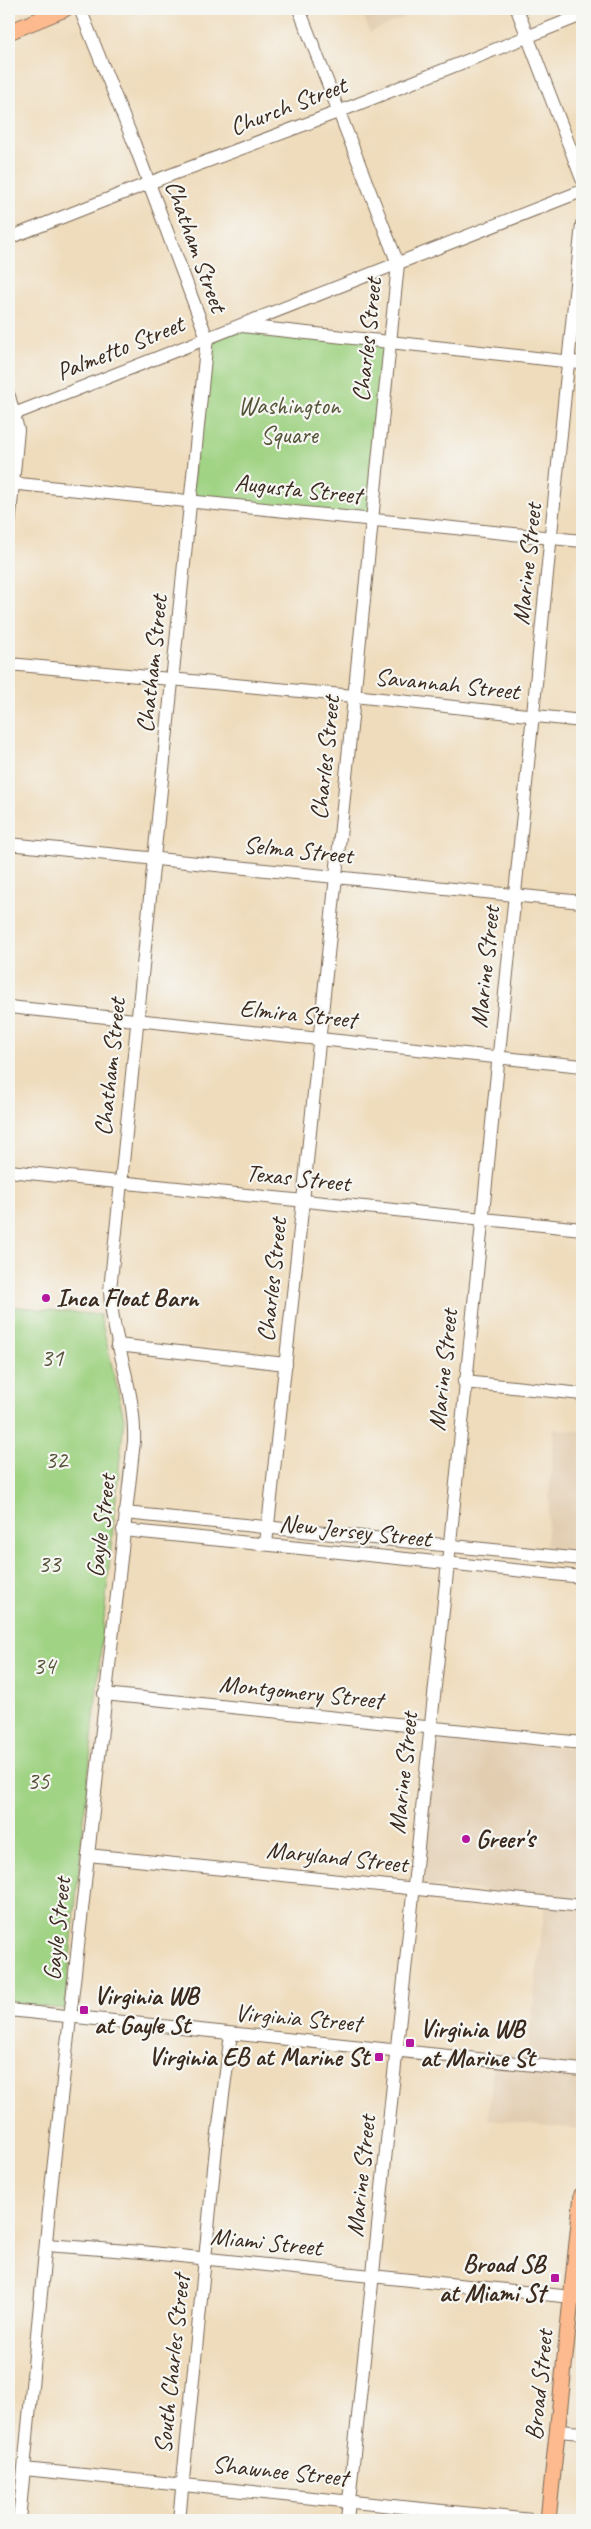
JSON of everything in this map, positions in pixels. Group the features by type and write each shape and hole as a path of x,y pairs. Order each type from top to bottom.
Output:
{"main road":[{"path":"9,32 65,9"},
{"name":"Broad Street","path":"548,2520 572,2297 579,2252 582,2194"}],"street":[{"name":"Chatham Street","path":"80,9 149,182 206,338 110,1290 117,1345"},
{"name":"Charles Street","path":"266,1544 320,1039 398,264 299,9"},
{"path":"517,9 582,179"},
{"name":"Church Street","path":"9,238 149,182 338,112 582,15"},
{"name":"Palmetto Street","path":"12,415 582,191"},
{"name":"Marine Street","path":"347,2520 431,1728 464,1382 552,538 576,362 582,224"},
{"path":"239,325 576,362"},
{"path":"9,396 12,415 18,430 11,484 9,526"},
{"name":"Augusta Street","path":"11,484 582,542"},
{"name":"Savannah Street","path":"9,664 354,696 582,721"},
{"name":"Selma Street","path":"9,844 582,902"},
{"name":"Elmira Street","path":"9,1007 582,1066"},
{"name":"Texas Street","path":"9,1171 582,1229"},
{"path":"117,1345 286,1364"},
{"name":"Gayle Street","path":"19,2520 104,1694 135,1419 117,1345"},
{"path":"464,1382 582,1394"},
{"name":"New Jersey Street","path":"125,1514 582,1559"},
{"name":"New Jersey Street","path":"123,1530 582,1577"},
{"name":"Montgomery Street","path":"104,1694 582,1743"},
{"name":"Maryland Street","path":"88,1855 582,1906"},
{"name":"Virginia Street","path":"9,2010 230,2034 396,2049 582,2070"},
{"name":"South Charles Street","path":"179,2520 216,2148 230,2034"},
{"name":"Miami Street","path":"46,2246 205,2258 572,2297"},
{"path":"558,2431 582,2433"},
{"name":"Shawnee Street","path":"24,2469 532,2520"}],"shaded area":[{"path":"361,9 412,9 414,13 370,32"},
{"path":"554,1429 582,1431 582,1550 546,1547"},
{"path":"435,1734 582,1750 582,2069 576,2129 488,2119 495,2052 527,2055 546,1896 418,1884"}],"green space":[{"name":"Washington Square","path":"239,325 390,342 371,520 191,501 207,338"},
{"path":"9,1306 100,1315 124,1418 65,2009 9,2003"}],"place":[{"name":"Inca Float Barn","path":"46,1298"},
{"name":"Greer's","path":"466,1839"},
{"name":"Virginia WB at Gayle St","path":"84,2010"},
{"name":"Virginia WB at Marine St","path":"410,2043"},
{"name":"Virginia EB at Marine St","path":"379,2057"},
{"name":"Broad SB at Miami St","path":"555,2278"}],"park label":[{"name":"31","path":"52,1358"},
{"name":"32","path":"56,1460"},
{"name":"33","path":"49,1564"},
{"name":"34","path":"44,1666"},
{"name":"35","path":"38,1781"}]}
